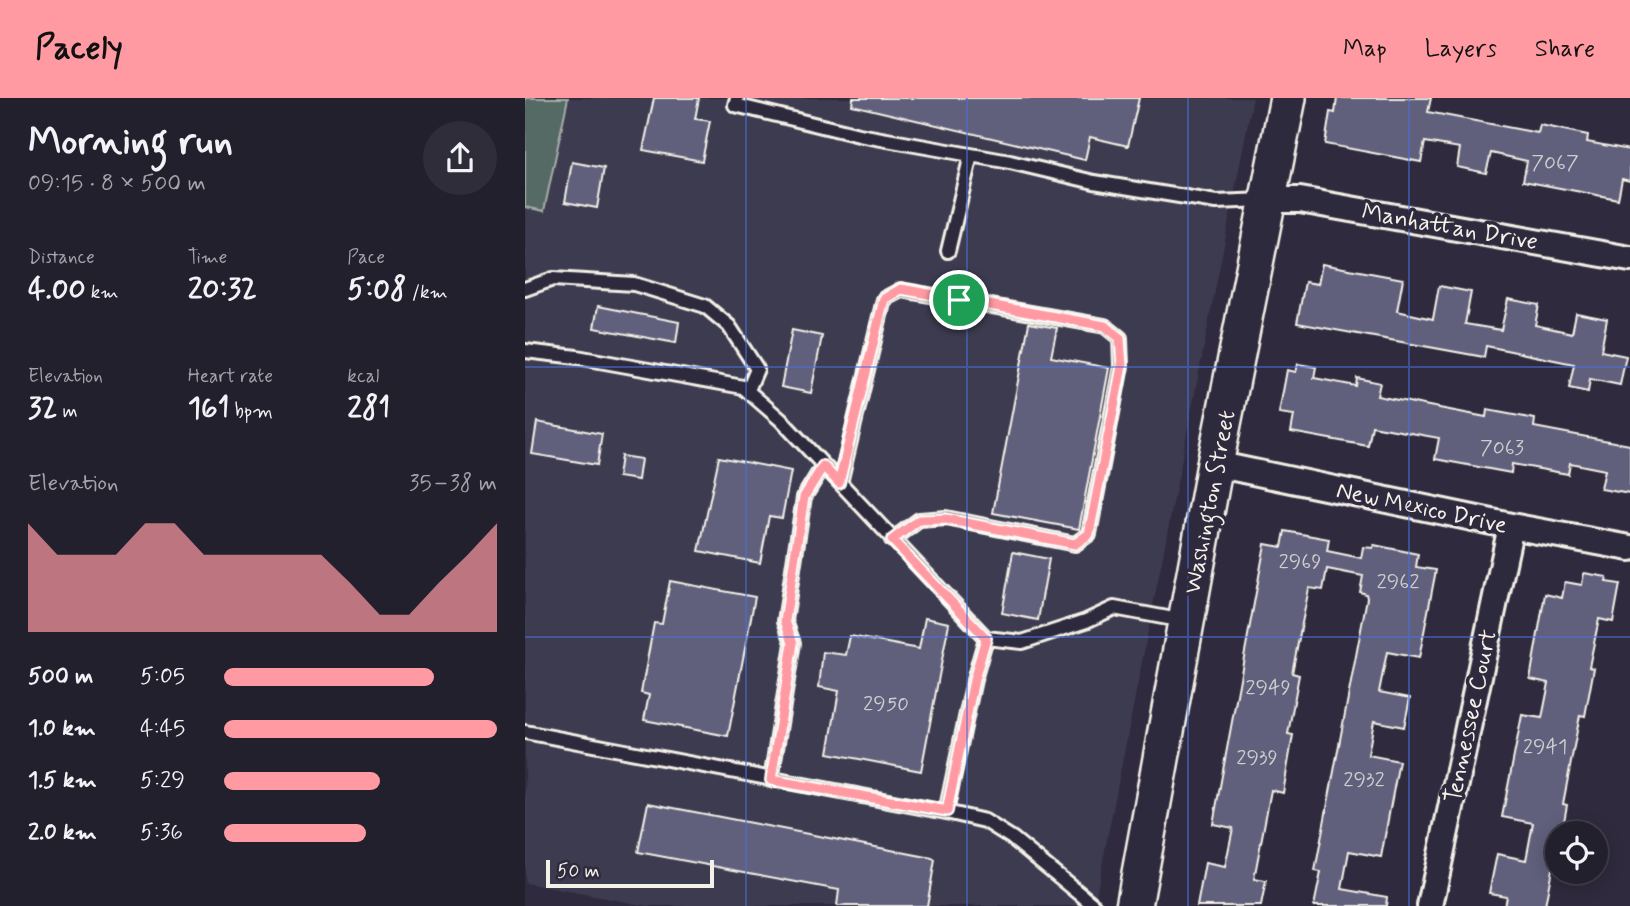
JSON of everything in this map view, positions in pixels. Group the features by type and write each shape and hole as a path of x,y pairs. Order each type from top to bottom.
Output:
{"street":[{"name":"Washington Street","path":"1134,906 1215,464 1288,98"},
{"name":"Manhattan Drive","path":"1269,200 1300,200 1630,259"},
{"name":"New Mexico Drive","path":"1215,464 1630,548"},
{"name":"Tennessee Court","path":"1430,906 1511,526"}],"lane":[{"path":"737,98 736,105 859,135 971,155 1094,182 1216,202 1269,200"},
{"path":"948,251 971,155"},
{"path":"525,289 554,279 634,284 705,306 729,326 757,369 748,390"},
{"path":"839,483 884,299 901,289 1105,326 1120,338 1122,366 1089,534 1075,544 946,519 919,520 892,540"},
{"path":"525,351 602,362 748,390 781,420 986,638 1021,642 1086,621 1114,608 1186,621"},
{"path":"771,780 793,643 785,621 804,497 823,466"},
{"path":"947,811 974,680 986,638"},
{"path":"525,732 947,811 985,821 1012,838 1095,906"}],"shaded area":[{"path":"565,98 1253,98 1094,906 647,906 525,883 525,207 544,211"}],"green space":[{"path":"525,98 568,98 544,211 525,207"}],"building":[{"path":"654,98 699,98 695,119 710,121 702,161 643,150"},
{"path":"853,98 1139,98 1128,146 1090,137 1085,160 852,105"},
{"path":"1337,98 1431,98 1428,112 1538,133 1540,125 1588,135 1587,142 1630,150 1630,181 1622,179 1618,199 1523,181 1527,161 1491,153 1486,173 1457,167 1460,148 1425,142 1421,162 1325,144 1330,112 1335,113"},
{"path":"572,162 604,168 597,208 565,202"},
{"path":"1322,264 1403,279 1397,311 1433,319 1439,286 1471,292 1465,324 1501,330 1508,299 1539,305 1535,325 1572,333 1576,313 1607,319 1601,351 1626,356 1620,385 1590,379 1588,392 1569,388 1574,364 1486,346 1484,357 1297,323 1305,282 1318,284"},
{"path":"598,306 679,322 676,343 594,328"},
{"path":"1029,323 1057,328 1051,357 1109,368 1079,529 993,513"},
{"path":"792,330 822,336 811,393 781,387"},
{"path":"1298,364 1316,367 1314,378 1356,386 1357,378 1380,383 1377,396 1486,417 1487,410 1535,419 1534,427 1630,445 1630,494 1601,489 1605,470 1570,463 1568,474 1512,464 1511,473 1435,459 1439,438 1372,426 1368,446 1291,432 1294,415 1279,413 1287,370 1296,372"},
{"path":"537,422 602,434 597,465 532,454"},
{"path":"621,456 641,459 638,480 618,477"},
{"path":"719,457 791,471 782,518 769,516 760,563 699,551"},
{"path":"1285,531 1329,539 1327,551 1361,558 1363,547 1373,548 1374,545 1418,554 1416,567 1436,570 1419,658 1387,652 1379,692 1410,698 1404,727 1374,721 1368,755 1399,761 1381,857 1349,851 1342,889 1387,897 1386,906 1314,906 1321,872 1315,871 1367,598 1366,594 1360,592 1363,576 1327,569 1323,590 1309,588 1292,673 1299,675 1288,734 1293,735 1283,793 1271,790 1254,879 1266,881 1261,906 1197,906 1205,863 1225,867 1233,828 1213,824 1265,544 1282,547"},
{"path":"1013,552 1049,559 1038,620 1002,613"},
{"path":"1584,573 1607,577 1606,582 1620,584 1613,622 1599,619 1589,667 1594,668 1585,716 1580,715 1563,804 1567,805 1564,821 1545,821 1545,884 1549,884 1545,906 1504,906 1506,896 1489,893 1497,854 1526,860 1533,823 1502,817 1522,715 1542,718 1549,683 1530,679 1545,594 1562,598 1565,582 1582,585"},
{"path":"670,581 755,597 728,736 644,720 649,695 641,693 654,623 662,624"},
{"path":"925,618 949,623 921,771 828,753 839,691 819,687 823,652 846,655 850,636 919,649"},
{"path":"648,803 932,858 935,860 927,906 837,906 839,890 638,852"}],"route":[{"path":"901,289 959,300 1105,326 1120,338 1122,366 1089,534 1075,544 946,519 919,520 892,540 986,638 974,680 947,811 771,780 793,643 785,621 804,497 823,466 839,483 884,299 901,289"}]}
